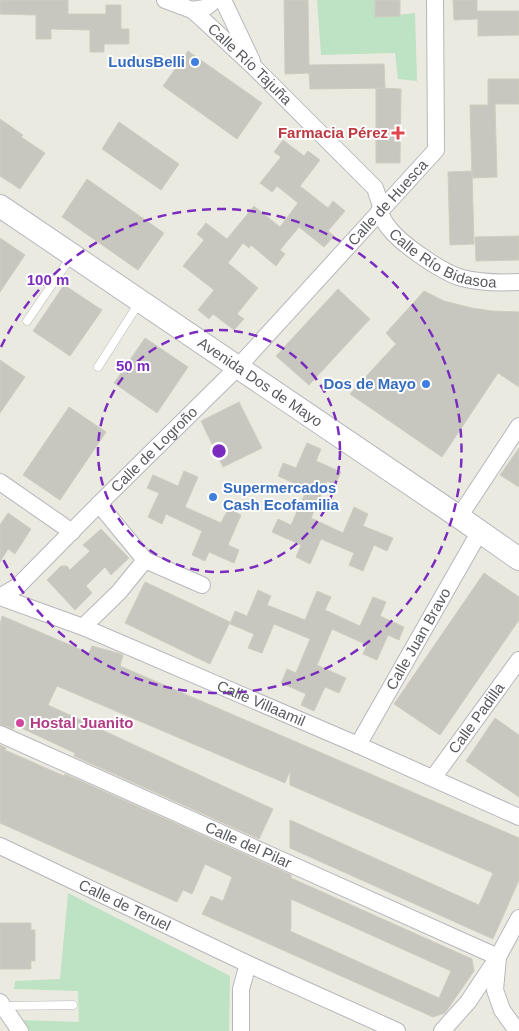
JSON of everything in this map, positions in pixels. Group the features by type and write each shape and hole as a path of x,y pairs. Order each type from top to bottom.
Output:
{"street":[{"name":"Calle Río Tajuña","path":"165,0 192,10 255,68 375,188 381,210"},
{"path":"192,10 205,8 215,0"},
{"path":"224,0 255,68"},
{"name":"Calle de Huesca","path":"238,367 436,150 435,0"},
{"name":"Avenida Dos de Mayo","path":"0,206 519,559"},
{"name":"Calle Río Bidasoa","path":"381,210 388,228 434,265 460,278 494,284 519,282"},
{"name":"Calle de Logroño","path":"0,597 18,586 238,367"},
{"path":"459,517 519,426"},
{"path":"0,482 72,532"},
{"path":"99,504 145,560 202,585"},
{"name":"Calle Juan Bravo","path":"358,745 480,531"},
{"path":"83,627 119,592 145,560"},
{"name":"Calle Villaamil","path":"0,597 83,627 358,745 519,817"},
{"name":"Calle Padilla","path":"433,778 519,660"},
{"name":"Calle del Pilar","path":"0,734 498,957"},
{"name":"Calle de Teruel","path":"0,846 248,964 397,1031"},
{"path":"442,1031 468,1002 498,957 519,918"},
{"path":"498,957 495,990 502,1010 517,1031"},
{"path":"241,1031 242,989 248,964"},
{"path":"1,1004 20,1031"}],"lane":[{"path":"27,321 72,255"},
{"path":"98,367 140,301"},
{"path":"1,1004 73,1005"}],"green space":[{"path":"317,0 377,0 378,17 415,13 417,81 398,79 395,53 321,55"},
{"path":"68,893 230,976 229,1031 30,1031 18,1020 79,1022 78,991 14,989 15,981 60,979"}],"building":[{"path":"0,0 68,0 68,14 106,14 106,5 121,5 121,29 129,29 129,44 104,44 104,52 90,52 90,30 51,29 51,39 36,39 36,15 0,14"},
{"path":"284,0 308,0 309,65 384,64 385,88 310,89 309,73 285,74"},
{"path":"375,0 400,0 400,16 375,17"},
{"path":"453,0 477,0 477,11 519,11 519,35 478,36 478,19 454,20"},
{"path":"188,51 262,103 237,139 163,86"},
{"path":"488,79 519,79 519,104 495,104 497,177 472,178 470,105 488,105"},
{"path":"376,88 401,89 400,163 376,163"},
{"path":"0,119 23,135 21,137 45,153 20,189 0,176"},
{"path":"119,122 179,164 161,190 102,149"},
{"path":"283,140 304,156 308,151 320,160 300,186 328,208 333,201 345,211 328,231 334,236 324,247 299,227 280,250 285,254 276,266 251,245 249,248 243,243 228,263 258,288 237,314 244,319 234,330 213,314 209,319 198,310 214,290 183,266 204,240 197,234 206,223 227,239 254,206 280,227 298,203 277,186 272,192 260,183 281,157 274,152"},
{"path":"472,171 474,244 450,245 448,172"},
{"path":"87,179 164,233 138,270 62,217"},
{"path":"519,236 519,260 476,261 475,237"},
{"path":"0,238 25,255 0,292"},
{"path":"64,285 102,310 70,356 33,331"},
{"path":"338,289 370,319 309,385 276,356"},
{"name":"Dos de Mayo","path":"424,291 444,301 472,308 519,312 519,387 498,373 442,457 350,394 396,344 386,333"},
{"path":"145,338 188,367 157,413 114,383"},
{"path":"0,360 25,377 0,413"},
{"path":"239,402 262,448 223,467 201,421"},
{"path":"69,407 106,432 60,500 23,475"},
{"path":"307,443 321,449 316,461 341,472 335,485 327,481 311,518 343,533 354,507 368,514 363,526 393,538 387,551 374,545 363,571 349,565 354,553 321,539 310,564 296,557 301,545 272,532 278,519 291,525 307,489 278,476 283,463 296,468"},
{"path":"519,448 519,487 500,475"},
{"path":"184,471 198,477 185,507 221,523 228,509 241,515 228,545 239,550 234,563 209,552 205,561 192,555 202,531 166,514 162,524 148,517 159,493 147,488 153,475 178,486"},
{"path":"8,513 31,529 15,554 8,549 0,562 0,525"},
{"path":"101,529 129,558 111,575 105,567 86,586 92,593 75,610 47,580 61,566 67,566 70,570 90,551 83,545"},
{"path":"484,573 519,597 519,620 440,735 394,704"},
{"path":"145,582 230,622 210,664 125,623"},
{"path":"258,590 271,596 267,605 305,620 317,591 331,597 325,610 360,626 373,597 386,602 380,616 404,627 399,640 388,635 377,660 363,654 367,645 332,629 317,665 346,678 339,693 325,687 314,711 301,705 306,694 281,683 287,669 296,673 310,639 274,624 262,653 248,648 254,634 230,624 235,611 247,616"},
{"path":"2,616 89,653 92,646 123,655 120,666 519,838 519,880 493,939 290,848 290,820 479,905 493,873 290,785 290,771 285,783 57,686 48,705 273,809 259,839 74,756 75,753 15,725 13,729 0,724 0,625"},
{"path":"495,718 519,735 519,797 466,761"},
{"path":"0,745 6,748 5,750 64,776 65,774 291,875 291,878 472,959 474,971 445,1013 433,1017 202,914 211,896 223,901 232,877 205,864 192,894 183,890 177,902 0,823","holes":["291,899 451,971 439,998 290,931"]},
{"path":"0,923 31,923 31,930 35,930 35,961 31,961 31,969 0,969"}],"place":[{"name":"LudusBelli","path":"195,62"},
{"name":"Farmacia Pérez","path":"398,133"},
{"name":"Dos de Mayo","path":"426,384"},
{"name":"Supermercados Cash Ecofamilia","path":"213,497"},
{"name":"Hostal Juanito","path":"20,723"}]}
